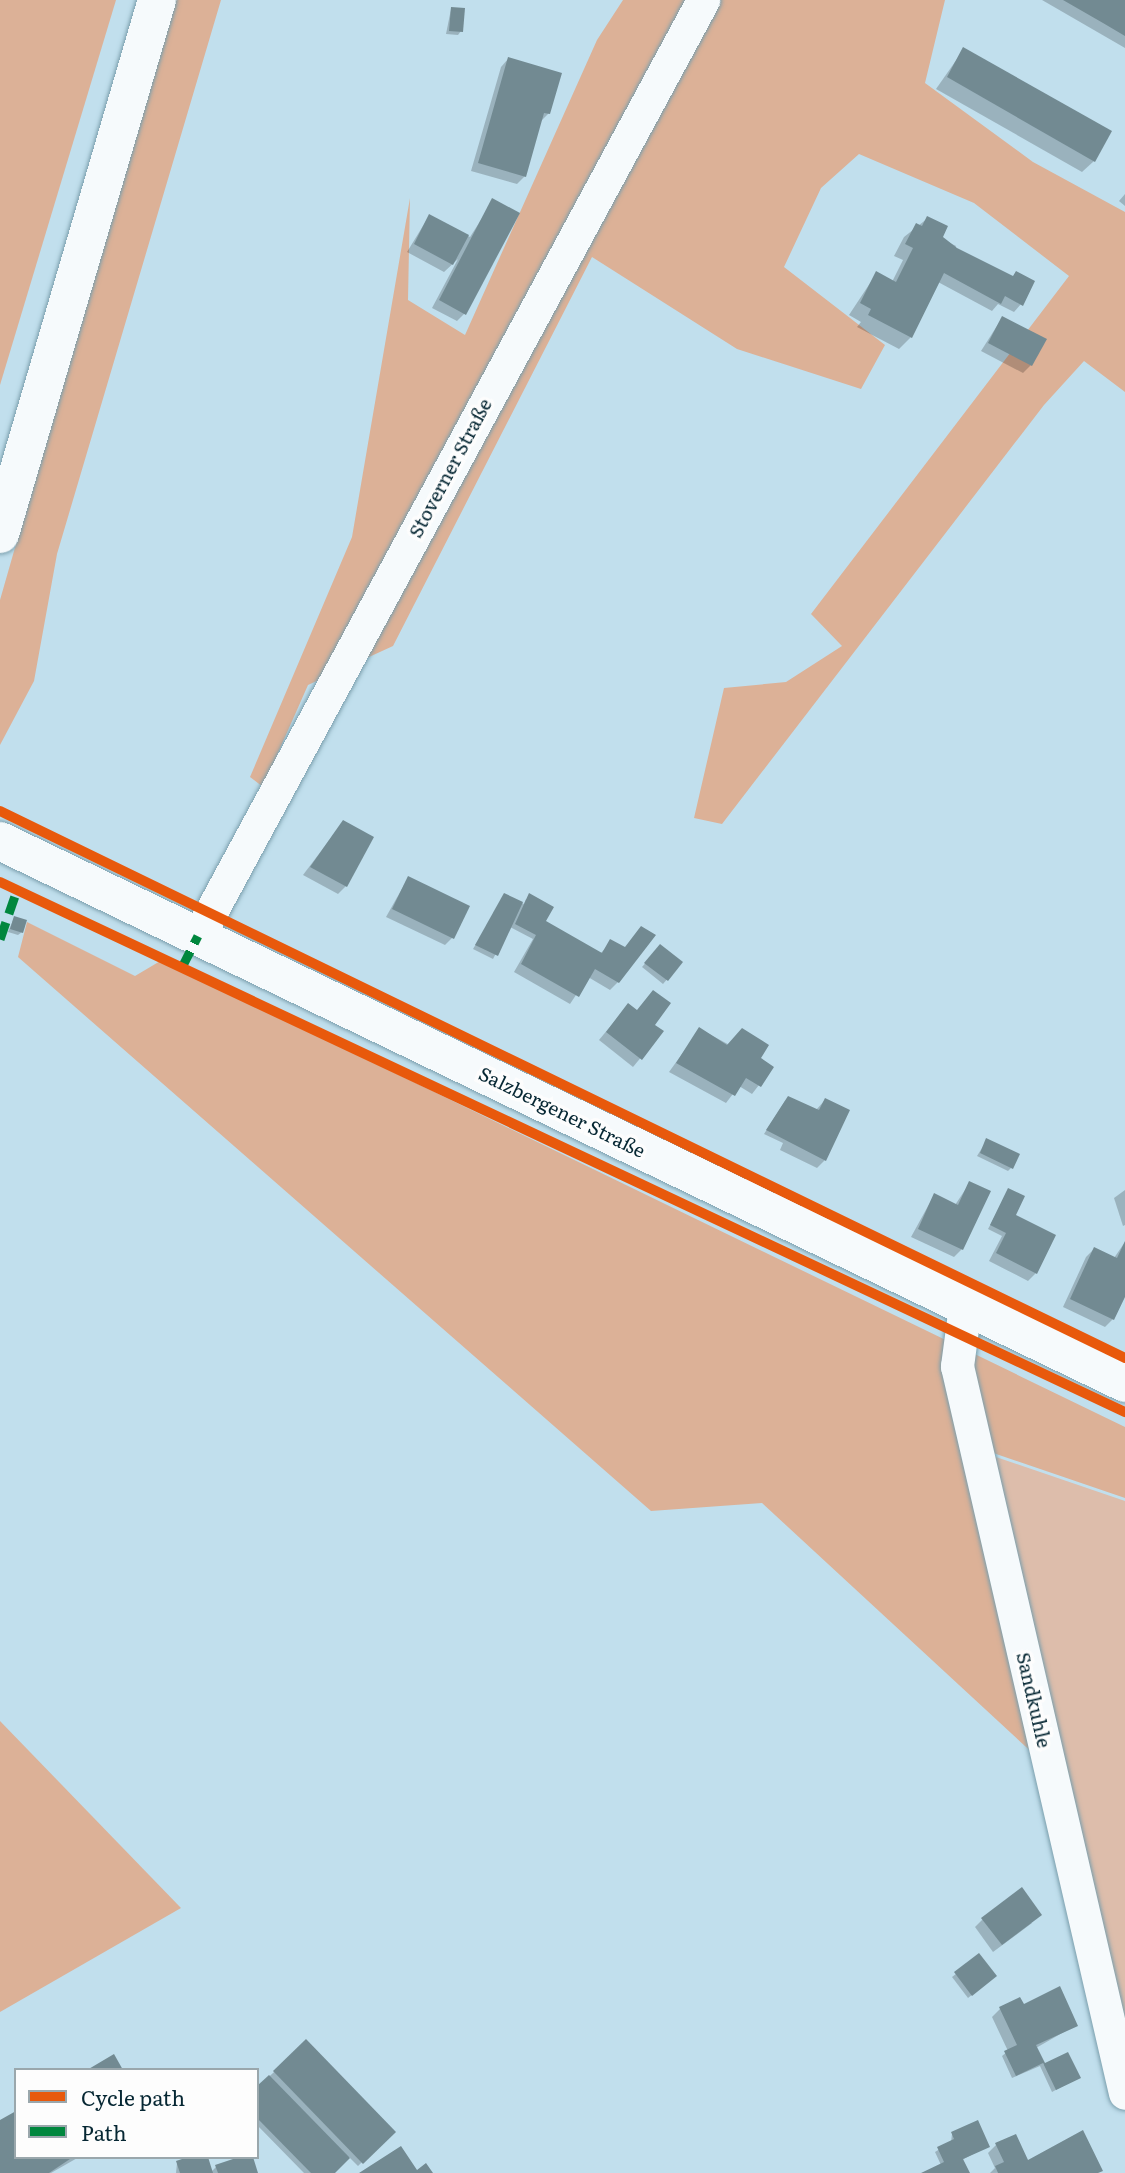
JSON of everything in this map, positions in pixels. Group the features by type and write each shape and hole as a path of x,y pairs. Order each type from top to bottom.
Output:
{"main road":[{"path":"0,534 157,0"},
{"name":"Salzbergener Straße","path":"0,841 1125,1383"}],"street":[{"name":"Stoverner Straße","path":"198,936 703,0"},
{"name":"Sandkuhle","path":"965,1306 957,1366 1125,2093"}],"shaded area":[{"path":"0,0 116,0 0,385"},
{"path":"172,0 221,0 57,554 34,681 0,745 0,600"},
{"path":"623,0 945,0 925,83 1033,162 1125,212 1125,392 1084,361 1044,405 722,824 694,818 724,688 786,682 842,646 811,614 1069,276 974,203 859,154 821,188 784,267 885,345 861,389 737,349 592,257 393,646 308,685 263,787 250,777 352,537 410,198 408,300 465,335 597,40"},
{"path":"27,922 135,976 162,960 1125,1427 1125,1498 967,1444 1038,1758 762,1503 651,1511 18,957"},
{"path":"990,1455 1125,1501 1125,2022"},
{"path":"0,1721 181,1908 0,2012"}],"building":[{"path":"1063,0 1125,0 1125,36 1103,23"},
{"path":"451,7 465,8 463,32 449,31"},
{"path":"963,47 1112,131 1095,162 947,77"},
{"path":"508,57 562,73 550,114 544,113 526,177 478,163"},
{"path":"492,198 520,213 466,315 439,300"},
{"path":"429,214 469,235 453,265 414,244"},
{"path":"927,216 948,226 943,237 957,248 1013,276 1016,271 1035,281 1023,306 1005,296 1001,304 944,273 912,338 868,315 871,309 860,303 876,271 896,282 913,248 905,244 916,223 922,226"},
{"path":"1002,316 1047,339 1032,366 988,343"},
{"path":"343,820 374,837 347,887 310,867"},
{"path":"408,876 470,906 454,939 392,909"},
{"path":"504,893 523,902 498,956 475,945"},
{"path":"529,893 554,907 546,921 602,953 610,939 625,947 641,926 656,935 619,983 595,969 579,997 521,964 536,935 515,924"},
{"path":"14,916 27,920 23,933 10,929"},
{"path":"660,944 683,962 668,981 644,963"},
{"path":"653,990 671,1003 655,1025 664,1031 642,1060 606,1032 628,1003 637,1010"},
{"path":"699,1027 727,1045 742,1028 769,1045 761,1058 774,1067 761,1087 746,1078 735,1096 676,1063"},
{"path":"788,1096 819,1110 825,1098 850,1110 826,1161 766,1130"},
{"path":"986,1138 1020,1154 1013,1169 980,1153"},
{"path":"969,1181 991,1191 963,1250 918,1229 934,1193 958,1205"},
{"path":"1008,1188 1025,1196 1016,1215 1056,1235 1037,1274 996,1253 1006,1233 990,1225"},
{"path":"1125,1241 1125,1297 1114,1320 1070,1299 1094,1247 1117,1258"},
{"path":"1022,1887 1042,1915 1002,1945 981,1918"},
{"path":"979,1953 997,1976 972,1996 954,1972"},
{"path":"1060,1986 1078,2026 1036,2045 1045,2063 1068,2052 1081,2078 1056,2090 1043,2063 1016,2076 1004,2051 1017,2045 999,2007 1020,1997 1024,2004"},
{"path":"306,2039 396,2132 363,2164 273,2071"},
{"path":"114,2054 122,2068 90,2068"},
{"path":"269,2075 350,2158 335,2173 311,2173 259,2120 259,2084"},
{"path":"14,2112 14,2159 70,2159 49,2173 0,2173 0,2120"},
{"path":"978,2120 990,2147 963,2159 970,2173 921,2173 944,2162 937,2147 954,2139 951,2132"},
{"path":"1083,2130 1103,2171 998,2173 995,2166 1004,2162 995,2143 1016,2134 1028,2160"},
{"path":"401,2146 417,2170 426,2163 433,2173 359,2173"},
{"path":"209,2159 213,2173 180,2173 176,2161"},
{"path":"233,2159 254,2159 258,2173 218,2173 215,2165"}],"marked path":[{"path":"0,939 17,890"},
{"path":"182,967 198,936"}],"cycle path":[{"path":"0,811 1125,1358"},
{"path":"0,882 1125,1412"}]}
